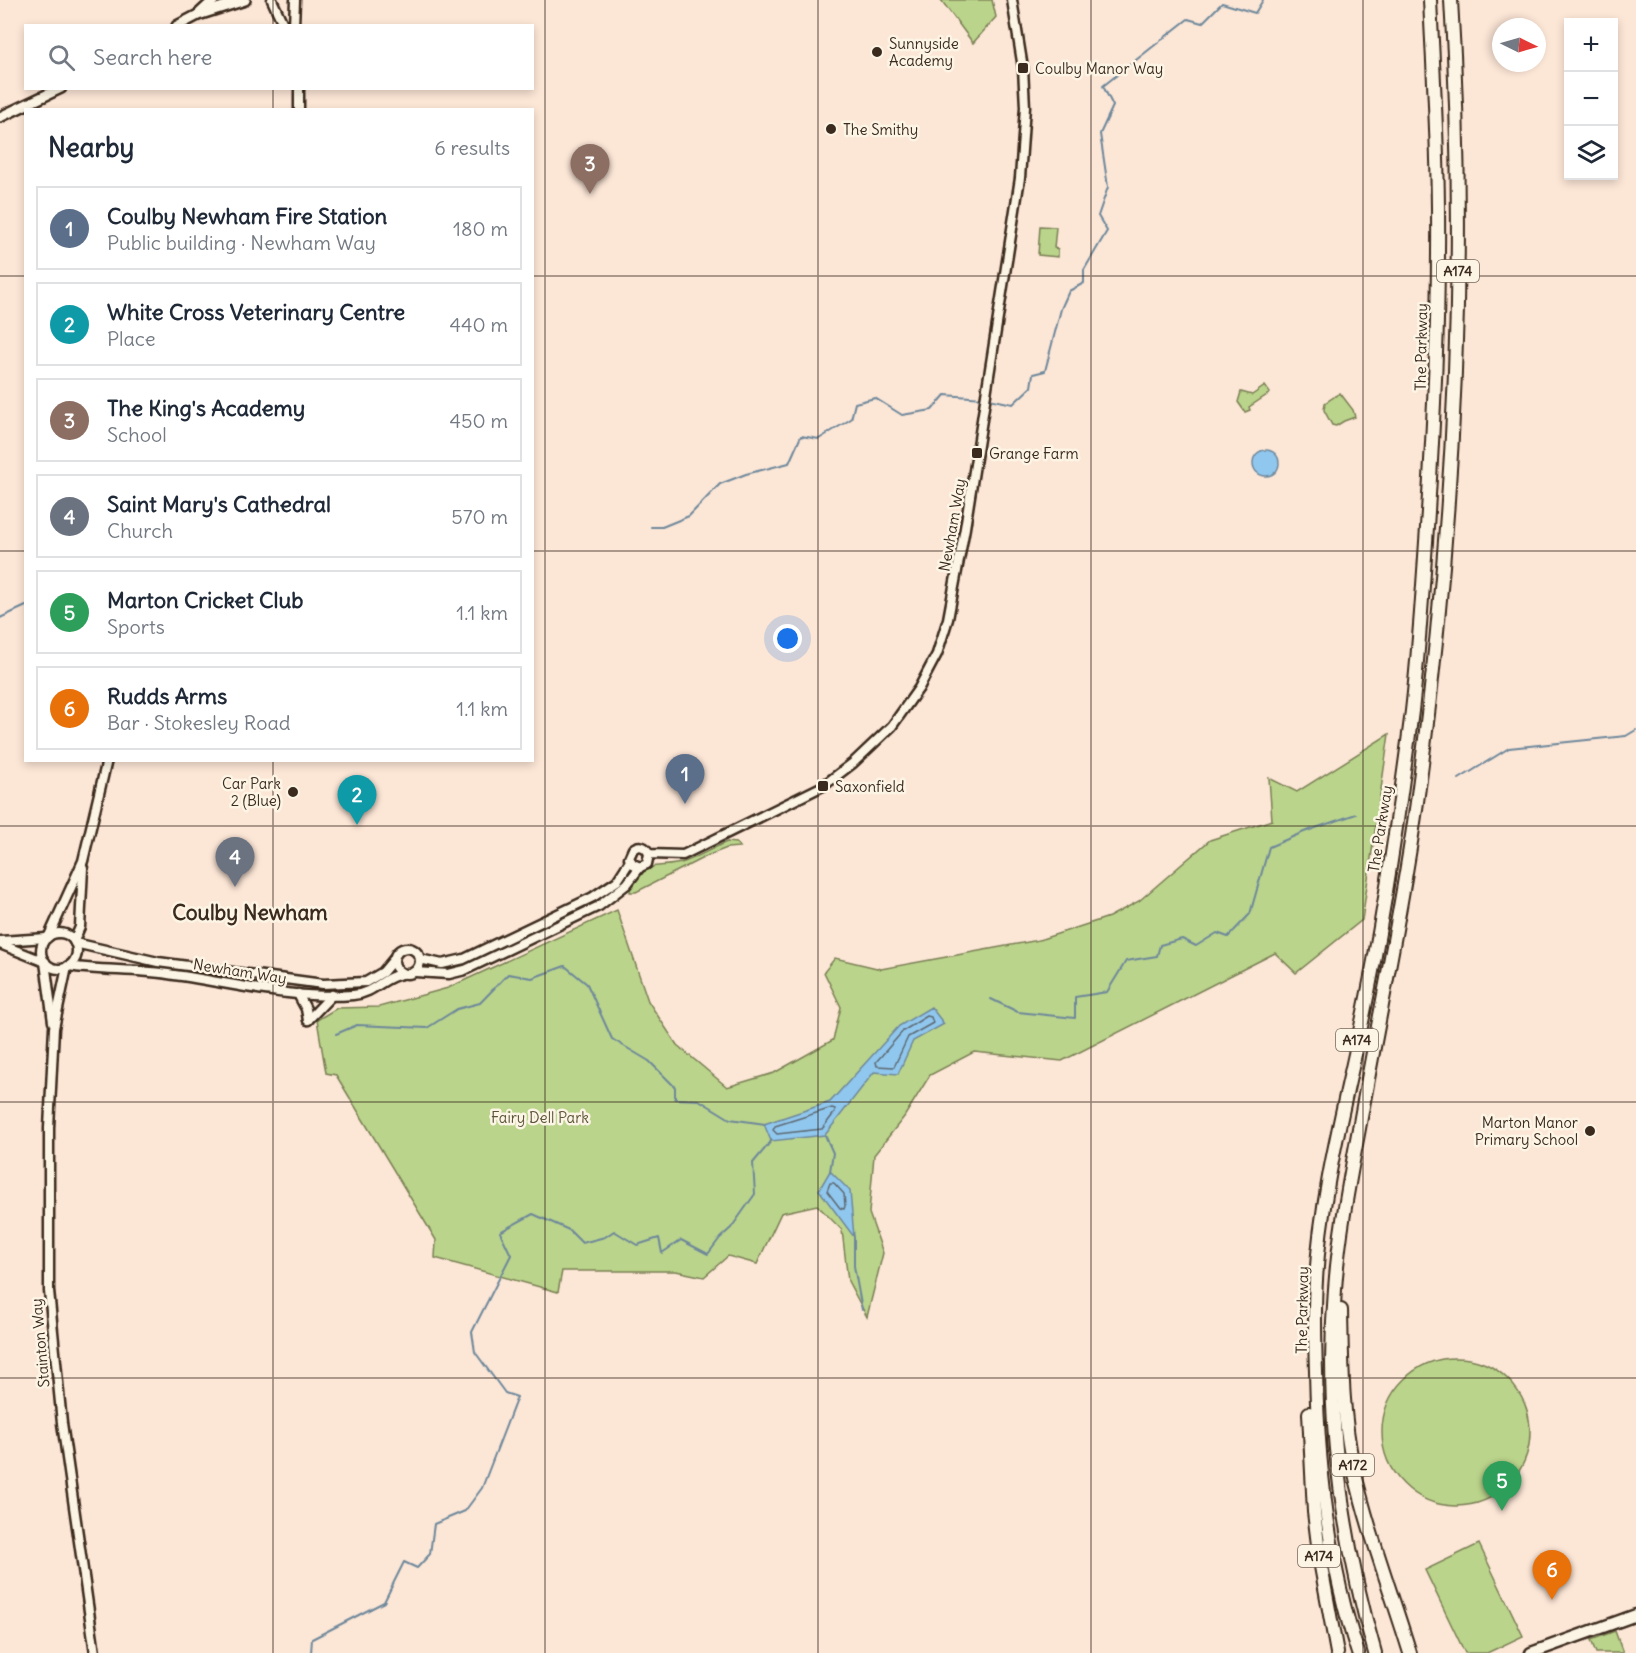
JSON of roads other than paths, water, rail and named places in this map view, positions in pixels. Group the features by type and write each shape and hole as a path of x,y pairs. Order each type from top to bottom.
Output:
{"highway":[{"name":"The Parkway","path":"1358,1653 1344,1606 1334,1560 1320,1467 1317,1418 1316,1292 1328,1184 1373,965 1388,878 1421,627 1433,434 1438,252 1430,0"},
{"name":"The Parkway","path":"1375,1653 1354,1573 1339,1483 1332,1349 1334,1293 1347,1195 1406,871 1423,751 1440,598 1453,445 1457,345 1457,139 1451,0"},
{"name":"A172","path":"1347,1195 1341,1305 1347,1426 1363,1504 1410,1653"},
{"name":"A174","path":"1316,1292 1309,1340 1310,1457 1320,1561 1337,1653"}],"main road":[{"path":"198,15 214,0"},
{"path":"181,24 198,15 245,0"},
{"path":"0,117 57,90"},
{"path":"1536,1652 1636,1615"}],"street":[{"path":"272,0 283,24"},
{"path":"294,0 294,24"},
{"name":"Newham Way","path":"75,942 158,962 323,984 366,982 383,972 397,952 404,948 413,949 420,959 442,964 464,959 593,897 616,881 630,861 630,851 636,847 642,846 650,854 683,855 824,786 853,763 892,726 932,665 948,618 965,528 1020,178 1024,107 1023,68 1012,0"},
{"path":"299,90 299,108"},
{"path":"0,943 55,968 67,967 75,958 77,953 75,942 80,927 83,861 107,762"},
{"name":"Newham Way","path":"67,967 165,974 298,994 332,995 369,992 393,975 415,972 448,974 465,970 599,906 627,884 640,867 647,864 650,854"},
{"path":"48,937 83,861"},
{"path":"630,861 640,867"},
{"path":"45,962 41,952 43,942 48,937 55,933 66,934 75,942"},
{"path":"0,943 48,937"},
{"path":"415,972 420,959"},
{"path":"393,960 395,968 402,974"},
{"name":"Stainton Way","path":"45,962 54,1028"},
{"name":"Stainton Way","path":"67,967 54,1028 49,1128 49,1291 62,1423 95,1653"},
{"path":"298,994 306,1009 308,1020 332,995"}],"water":[{"path":"1266,450 1275,454 1279,463 1275,472 1266,476 1257,472 1253,463 1257,454"},
{"path":"931,1007 944,1024 913,1041 898,1074 874,1072 825,1135 771,1141 764,1124 830,1102 899,1026"},
{"path":"830,1171 850,1191 854,1237 819,1190"}],"waterway":[{"path":"989,399 1013,404 1031,387 1033,374 1045,371 1061,309 1069,291 1084,283 1084,270 1107,231 1098,216 1108,187 1100,134 1113,106 1103,86 1188,19 1202,23 1222,3 1255,13 1263,0"},
{"path":"651,527 662,527 689,516 720,484 746,474 789,463 801,436 819,439 851,419 855,403 875,398 902,415 932,410 945,395 983,398"},
{"path":"0,618 24,607"},
{"path":"1459,779 1509,748 1626,736 1636,730"},
{"path":"991,999 1018,1012 1075,1018 1075,997 1107,992 1126,961 1157,956 1160,945 1182,939 1196,946 1217,933 1228,937 1250,914 1269,847 1356,814"},
{"path":"336,1034 357,1025 427,1028 457,1009 480,1003 508,974 532,978 565,966 587,984 612,1039 649,1061 675,1087 675,1099 699,1100 730,1119 765,1124"},
{"path":"825,1135 833,1153 830,1171"},
{"path":"311,1653 312,1639 384,1602 404,1562 417,1568 430,1554 434,1524 465,1511 482,1488 517,1397 505,1393 475,1352 472,1332 511,1255 500,1232 533,1214 569,1230 582,1243 605,1237 614,1231 637,1245 659,1238 662,1253 681,1240 708,1254 731,1228 755,1194 753,1163 772,1140"},
{"path":"854,1237 854,1266 862,1310"}],"place":[{"name":"Sunnyside Academy","path":"877,52"},
{"name":"Coulby Manor Way","path":"1023,68"},
{"name":"The Smithy","path":"831,129"},
{"name":"The King's Academy","path":"590,194"},
{"name":"Grange Farm","path":"977,453"},
{"name":"Saxonfield","path":"823,786"},
{"name":"Car Park 2 (Blue)","path":"293,792"},
{"name":"Coulby Newham Fire Station","path":"685,804"},
{"name":"White Cross Veterinary Centre","path":"357,825"},
{"name":"Saint Mary's Cathedral","path":"235,887"},
{"name":"Marton Manor Primary School","path":"1590,1131"},
{"name":"Marton Cricket Club","path":"1502,1511"},
{"name":"Rudds Arms","path":"1552,1600"}],"district":[{"name":"Coulby Newham","path":"250,912"}],"park label":[{"name":"Fairy Dell Park","path":"540,1117"}]}
